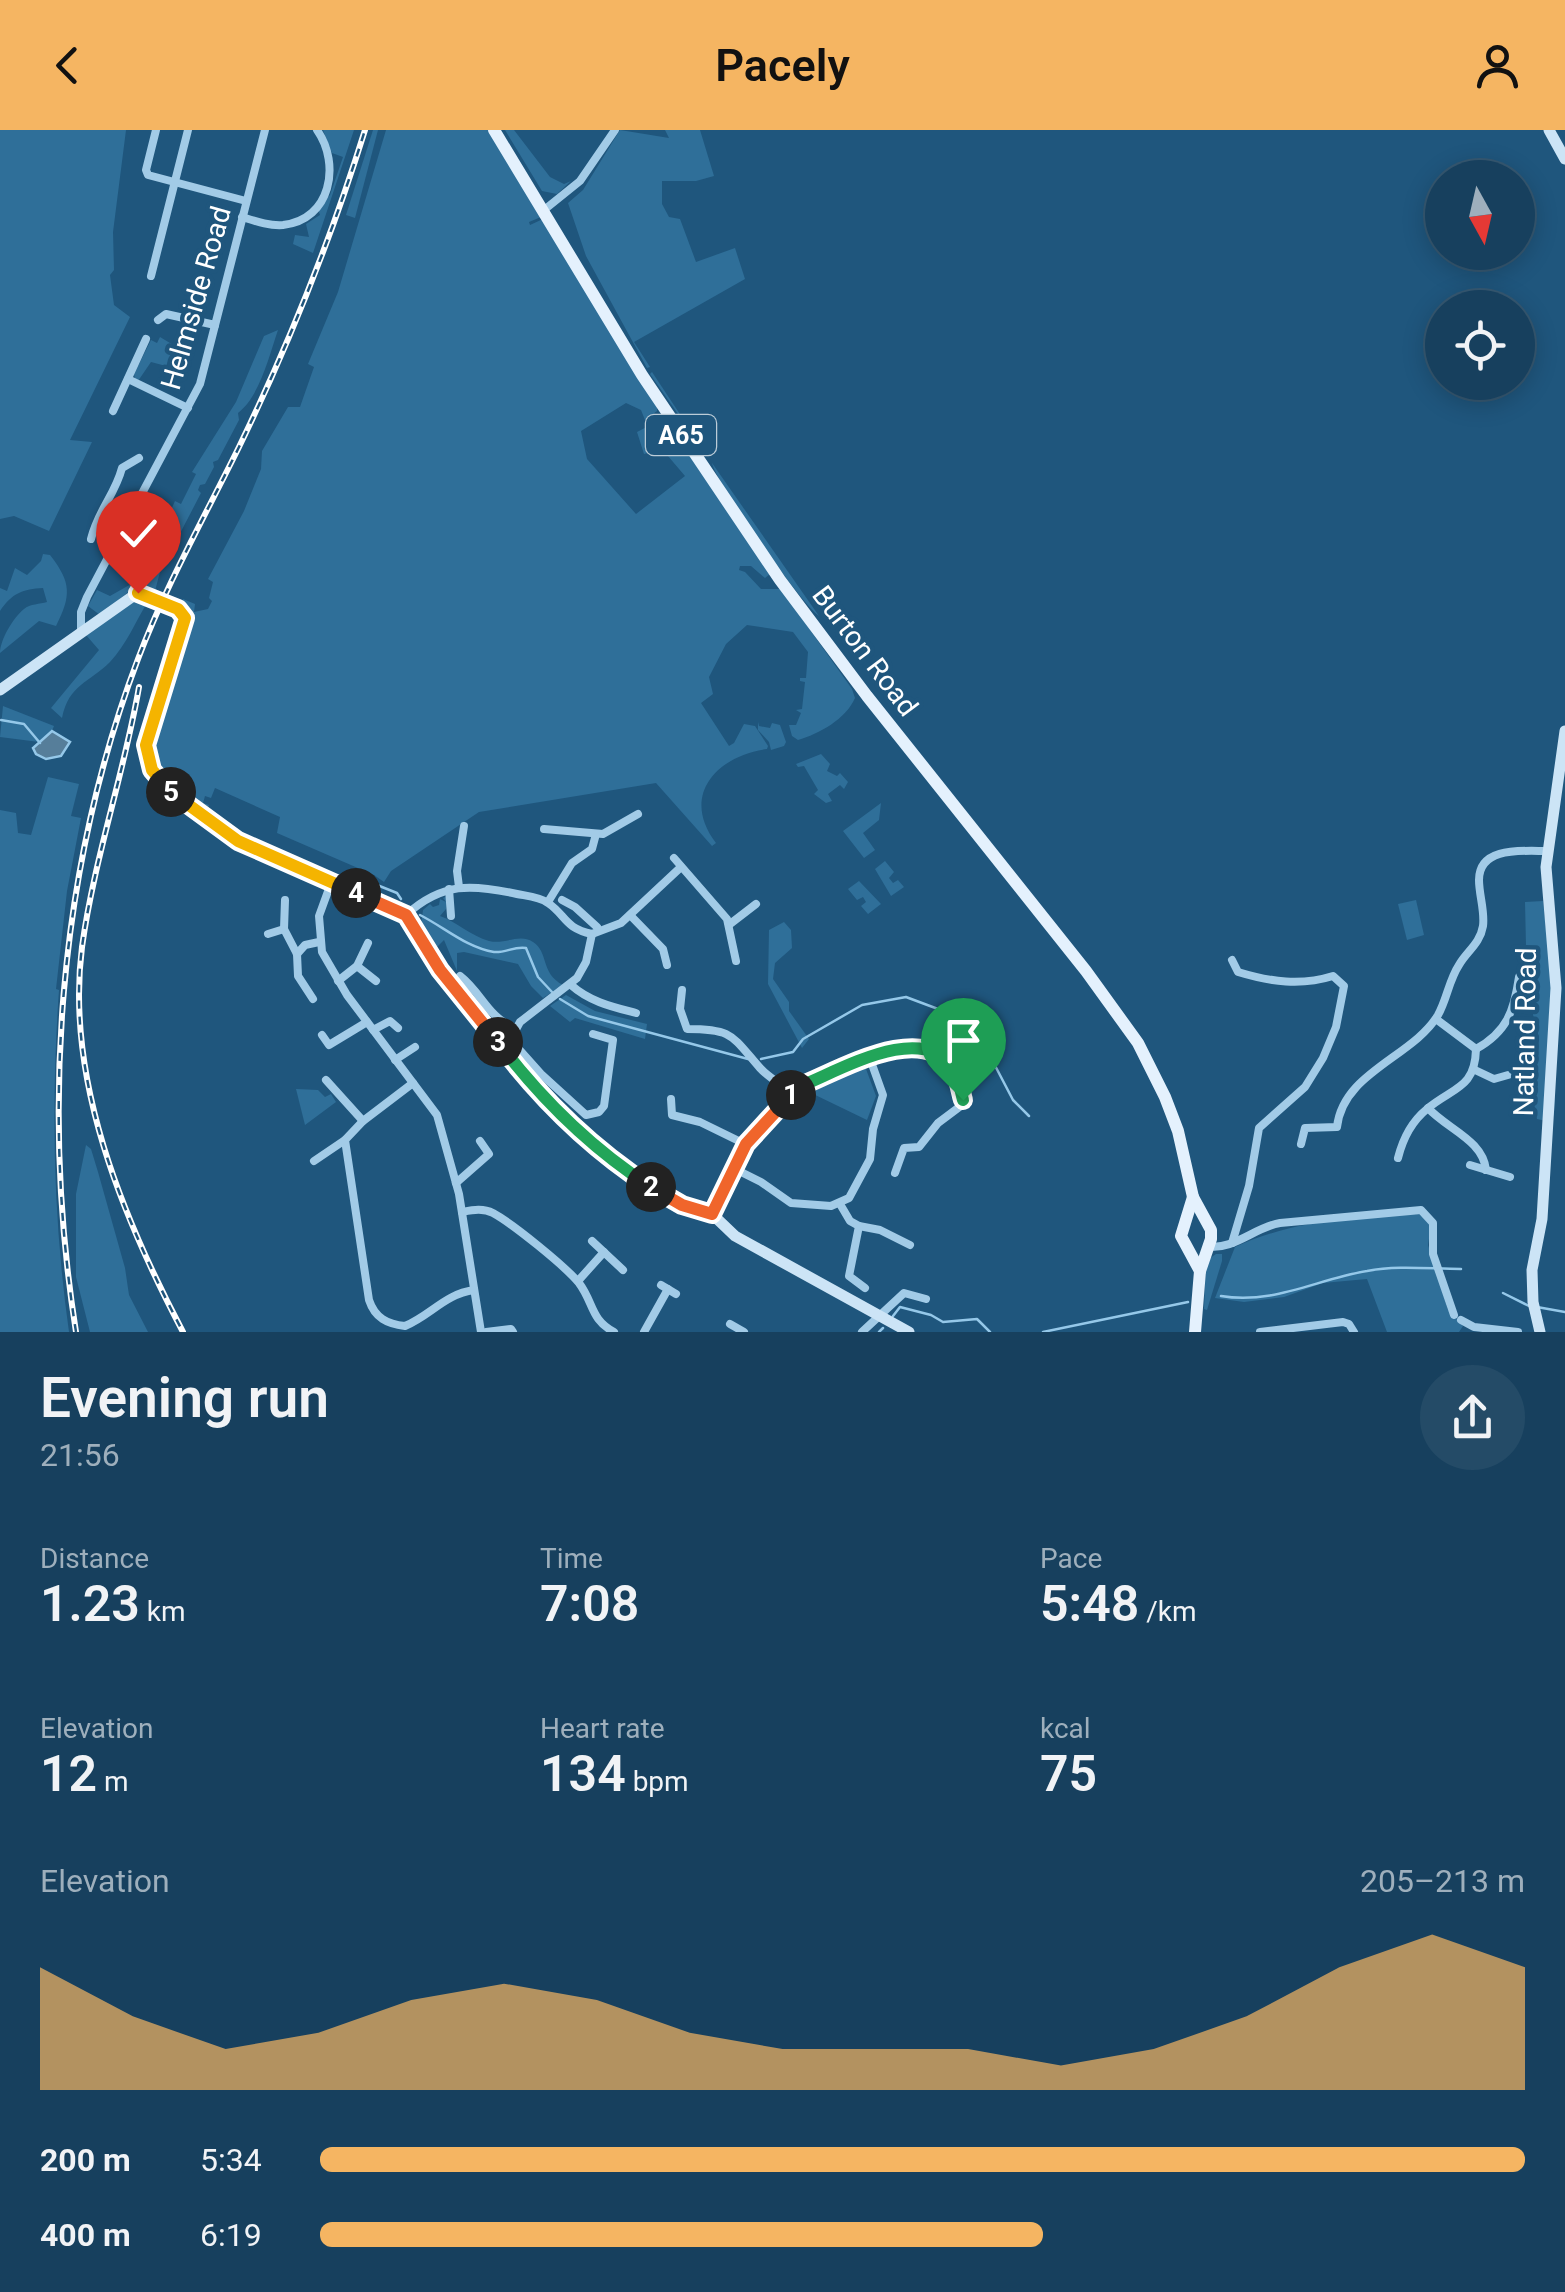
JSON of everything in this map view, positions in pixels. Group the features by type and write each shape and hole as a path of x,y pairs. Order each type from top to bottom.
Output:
{"main road":[{"name":"Burton Road","path":"494,130 650,387 780,580 866,696 1098,986 1138,1044 1178,1131 1193,1196 1208,1227"},
{"path":"1549,130 1565,159"},
{"path":"0,690 136,594 145,594 183,613 184,626 147,739 146,753 152,770 170,791 227,834 406,915 446,979 527,1081 613,1160 662,1194 698,1212 712,1214 735,1236 909,1332"},
{"name":"Natland Road","path":"1540,1332 1533,1306 1532,1270 1542,1219 1556,1032 1546,867 1565,732"},
{"name":"Burton Road","path":"1186,1224 1193,1196"},
{"path":"1186,1224 1196,1220 1208,1227 1194,1332"},
{"name":"A65","path":"1186,1224 1181,1236 1200,1271"},
{"path":"1190,1249 1206,1247"}],"street":[{"path":"156,130 146,173 246,201"},
{"path":"151,276 150,265 188,130"},
{"name":"Helmside Road","path":"81,634 82,607 203,375 264,130"},
{"path":"242,218 273,225 292,223 321,202 332,168 327,146 317,130"},
{"path":"544,210 572,190 614,130"},
{"path":"158,320 166,314 215,325"},
{"path":"113,411 146,339"},
{"path":"128,379 188,408"},
{"path":"90,539 97,517 118,486 118,464 138,458"},
{"path":"107,505 130,517"},
{"path":"544,830 610,832 626,818 638,814"},
{"path":"451,916 464,826"},
{"path":"548,902 572,864 592,849 596,834"},
{"path":"1302,1144 1305,1128 1336,1126 1338,1114 1362,1080 1436,1019 1460,962 1480,938 1484,924 1479,879 1484,862 1496,854 1547,851"},
{"path":"674,858 730,924 736,961"},
{"path":"406,915 424,899 454,888 504,891 548,902 568,924 595,931 614,928 681,867"},
{"path":"331,883 319,916 319,942 338,981 437,1115 456,1183 483,1332 513,1332"},
{"path":"285,900 284,928 297,954 298,976 312,999"},
{"path":"562,900 578,909 595,931"},
{"path":"730,924 756,904"},
{"path":"568,924 578,909"},
{"path":"630,915 670,951 667,965"},
{"path":"268,934 284,928"},
{"path":"515,1028 571,986 586,962 595,931"},
{"path":"297,954 305,945 319,942"},
{"path":"338,981 358,966 368,943"},
{"path":"1230,1244 1250,1186 1259,1128 1304,1087 1323,1058 1336,1027 1344,986 1333,976 1302,984 1263,979 1238,972 1232,960"},
{"path":"358,966 376,982"},
{"path":"460,976 473,987 490,1013 515,1028"},
{"path":"1476,1049 1498,1035 1510,1020 1518,977"},
{"path":"571,986 582,995 636,1014"},
{"path":"682,990 680,1008 687,1030 714,1028 742,1044 762,1070 792,1093"},
{"path":"1436,1019 1476,1049"},
{"path":"322,1035 329,1045 370,1026 390,1022 398,1028"},
{"path":"515,1028 516,1046 565,1098 588,1115 604,1106 614,1040 593,1034"},
{"path":"396,1060 415,1047"},
{"path":"712,1214 746,1144 798,1087 869,1056 905,1049 933,1053 955,1072 962,1105 938,1124 919,1147 904,1148"},
{"path":"1398,1158 1405,1135 1428,1108 1462,1085 1475,1070 1476,1049"},
{"path":"735,1169 791,1204 840,1204 856,1188 873,1149 873,1129 883,1095 869,1056"},
{"path":"1475,1070 1494,1078 1508,1075"},
{"path":"326,1080 362,1122"},
{"path":"314,1161 413,1083"},
{"path":"963,1100 974,1097"},
{"path":"672,1099 672,1114 700,1122 746,1144"},
{"path":"1428,1108 1444,1125 1481,1151 1486,1170"},
{"path":"895,1173 904,1137"},
{"path":"345,1140 369,1299 375,1314 391,1324 405,1326 446,1298 474,1290"},
{"path":"456,1183 489,1154 480,1142"},
{"path":"1470,1166 1510,1177"},
{"path":"840,1204 850,1221 910,1245"},
{"path":"1206,1247 1230,1244 1280,1222 1421,1210 1433,1222 1431,1246 1457,1318 1474,1327 1518,1332"},
{"path":"462,1212 493,1213 578,1281 595,1327 614,1332"},
{"path":"859,1226 848,1276 865,1288"},
{"path":"1208,1227 1230,1244"},
{"path":"592,1242 623,1270"},
{"path":"578,1281 604,1252"},
{"path":"644,1332 668,1289"},
{"path":"862,1332 904,1294 926,1298"},
{"path":"1260,1332 1343,1322 1354,1332"},
{"path":"730,1323 744,1332"}],"shaded area":[{"path":"0,130 126,130 113,232 114,270 110,275 114,305 130,317 70,440 92,442 49,531 14,516 0,519"},
{"path":"323,130 354,130 313,253 293,244 295,235 309,237 306,224 320,215 318,209 330,195 343,157 332,153"},
{"path":"373,130 378,130 355,218 346,215"},
{"path":"386,130 489,130 541,217 529,222 530,225 543,219 657,406 657,411 645,420 641,410 626,403 581,431 587,459 636,514 685,476 662,449 644,454 637,432 664,418 770,574 765,578 751,566 740,566 739,570 761,589 781,589 852,689 855,698 839,719 798,740 792,736 789,725 796,725 801,713 796,710 802,709 805,682 800,678 806,678 808,652 793,632 747,625 726,644 709,677 713,694 701,703 729,746 744,724 755,726 768,746 732,760 709,781 702,809 716,843 712,846 656,783 479,812 391,871 384,882 277,833 280,817 215,788 211,798 205,796 203,803 209,805 206,814 177,794 159,773 155,731 188,612 180,605 183,599 195,604 194,612 208,609 213,582 208,579 244,511 261,469 262,451 288,407 300,407 314,367 308,364 338,292"},
{"path":"505,130 514,130 550,177 564,184 571,181 557,194 542,191"},
{"path":"620,130 669,138 665,130 700,130 714,176 696,181 662,181 662,204 669,217 680,219 696,262 735,248 745,279 634,342 650,367 647,368 586,256 568,203 583,190"},
{"path":"278,330 258,386 238,413 239,420 218,460 213,462 205,484 200,485 201,493 160,572 155,591 137,585 100,615 88,606 97,590 110,596 140,579 175,501 181,504 196,474 192,472 236,402 264,336"},
{"path":"160,337 175,346 166,366 151,362 138,381 134,374 151,340 157,343"},
{"path":"652,372 711,461 650,374"},
{"path":"712,463 819,616 760,542"},
{"path":"43,554 50,555 66,582 61,615 56,626 39,621 0,653 5,636 20,613 29,606 47,602 43,588 30,589 18,593 0,611 0,588 7,591 15,568 27,575"},
{"path":"140,597 148,601 121,648 75,691 62,718 51,708 99,650 86,635"},
{"path":"3,706 54,726 47,743 0,737"},
{"path":"758,722 759,726 770,728 772,723 780,725 784,746 771,750 758,730"},
{"path":"52,731 70,742 61,756 46,759 33,748"},
{"path":"821,754 830,764 827,771 837,776 840,773 848,782 844,789 840,785 828,794 832,801 826,803 814,794 818,790 804,766 796,764"},
{"path":"48,777 79,784 71,816 81,818 67,891 56,989 59,990 55,1162 69,1332 0,1332 0,810 16,813 18,833 31,835"},
{"path":"881,803 879,820 863,833 875,850 864,858 843,831"},
{"path":"885,861 894,872 889,878 904,887 891,896 875,869"},
{"path":"859,881 881,904 868,914 861,906 866,902 863,897 857,900 848,889"},
{"path":"447,896 446,909 440,916 489,941 533,942 551,975 563,985 543,998 518,964 464,952 457,953 457,971 444,940 436,948 421,924 423,910 430,904 439,905 440,899 446,902 443,898"},
{"path":"1416,900 1424,935 1407,940 1398,904"},
{"path":"1543,901 1552,983 1555,1096 1554,1115 1546,1121 1537,1119 1534,1103 1539,1039 1527,990 1525,902"},
{"path":"784,922 791,930 792,948 775,963 773,979 809,1039 802,1048 768,984 769,930"},
{"path":"566,995 595,1011 647,1024 645,1039 575,1018 570,1022 550,1006"},
{"path":"866,1069 876,1096 867,1120 807,1091 828,1085"},
{"path":"296,1089 318,1090 325,1097 331,1094 336,1102 305,1125"},
{"path":"86,1145 98,1172 129,1295 148,1332 90,1332 76,1277 76,1194"},
{"path":"1424,1214 1431,1226 1428,1245 1448,1310 1463,1326 1459,1332 1387,1332 1367,1279 1323,1283 1284,1297 1244,1302 1215,1298 1235,1247 1257,1238 1327,1221"},
{"path":"1222,1254 1222,1261 1207,1310 1206,1261"}],"waterway":[{"path":"1,720 24,724 40,743"},
{"path":"148,795 164,812"},
{"path":"218,820 241,834"},
{"path":"377,885 397,893 401,899"},
{"path":"420,915 484,950 526,948 538,977 552,992"},
{"path":"761,1059 793,1052 803,1039 862,1005 906,997 938,1009 990,1056 1013,1100 1029,1116"},
{"path":"560,999 588,1016 748,1059"},
{"path":"1221,1296 1277,1294 1378,1269 1461,1269"},
{"path":"1503,1293 1529,1306"},
{"path":"1043,1332 1188,1302"},
{"path":"893,1316 900,1307 943,1322 977,1319 990,1332"},
{"path":"1537,1307 1565,1312"},
{"path":"879,1332 883,1328"}],"railway":[{"path":"76,1332 65,1248 59,1077 74,906 90,822 111,739 138,659 292,330 365,130"},
{"path":"139,687 82,947 82,1047 91,1097 120,1195 183,1332"}],"route":[{"path":"138,593 178,609 185,618 147,739 147,759 170,791 238,841 406,915 440,970 527,1081 596,1147 662,1194 698,1212 712,1214 746,1144 798,1087 882,1051 922,1050 943,1058 955,1072 963,1100"}]}
